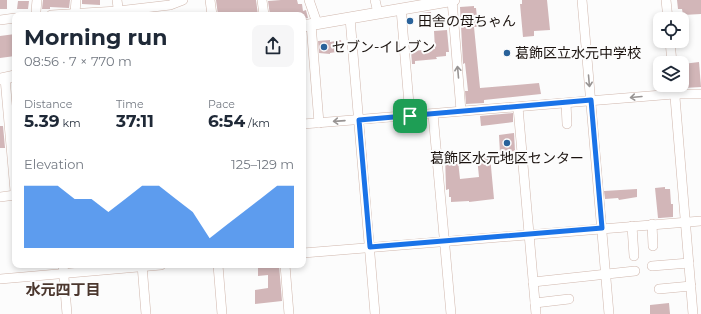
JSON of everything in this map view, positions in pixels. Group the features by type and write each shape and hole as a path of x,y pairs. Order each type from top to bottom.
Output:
{"main road":[{"path":"310,24 452,0"}],"street":[{"path":"36,11 37,0"},
{"path":"75,12 76,0"},
{"path":"117,0 118,12"},
{"path":"124,12 170,5 183,0"},
{"path":"210,0 212,12"},
{"path":"262,0 264,12"},
{"path":"309,0 319,123"},
{"path":"375,0 378,13"},
{"path":"452,0 461,111"},
{"path":"582,0 609,314"},
{"path":"666,0 667,12"},
{"path":"401,9 410,116"},
{"path":"0,20 12,18"},
{"path":"350,18 375,314"},
{"path":"7,78 12,148"},
{"path":"306,124 566,103 653,92"},
{"path":"674,92 693,314"},
{"path":"689,92 701,94"},
{"path":"566,103 567,124"},
{"path":"518,107 536,314"},
{"path":"433,114 450,314"},
{"path":"0,197 12,196"},
{"path":"306,253 701,220"},
{"path":"652,224 653,246"},
{"path":"632,226 634,256"},
{"path":"652,266 689,263"},
{"path":"0,279 64,269 90,268"},
{"path":"142,268 146,314"},
{"path":"218,268 222,314"},
{"path":"285,268 289,314"},
{"path":"64,269 67,314"},
{"path":"533,282 635,272"},
{"path":"659,289 691,286"},
{"path":"535,303 569,299"}],"building":[{"path":"0,0 7,0 7,9 0,9"},
{"path":"43,0 70,0 69,8 50,7 50,9 42,9"},
{"path":"82,0 100,0 100,5 82,4"},
{"path":"216,0 256,0 258,12 218,12"},
{"path":"297,0 298,4 302,4 303,11 306,10 308,18 306,18 306,12 270,12 268,1"},
{"path":"522,0 547,0 550,30 534,31 534,36 523,37 520,4 522,4"},
{"path":"677,0 701,0 701,14 689,15 689,12 682,12 682,9 678,9"},
{"path":"18,1 29,1 28,9 17,9"},
{"path":"474,6 474,8 476,8 478,27 474,27 480,88 539,83 541,94 484,100 484,103 466,104 465,91 468,91 465,63 463,64 460,7"},
{"path":"431,12 432,24 423,24 422,13"},
{"path":"447,30 449,52 446,52 446,56 436,57 437,59 415,61 415,64 412,64 411,51 435,49 434,31"},
{"path":"12,34 12,56 0,58 0,36"},
{"path":"330,40 330,42 341,40 343,51 330,54 319,53 318,41"},
{"path":"699,62 701,87 689,88 689,63"},
{"path":"513,113 513,122 481,126 480,116"},
{"path":"0,126 3,126 5,148 0,148"},
{"name":"葛飾区水元地区センター","path":"514,133 515,151 500,153 499,135"},
{"path":"457,151 460,179 479,177 477,157 490,156 494,199 469,202 451,202 451,197 449,197 449,189 446,190 445,153"},
{"path":"665,187 665,189 670,189 671,204 673,204 673,217 658,218 655,188"},
{"path":"637,189 637,197 619,200 618,198 605,199 604,191"},
{"path":"258,268 279,268 282,301 255,304 255,290 268,288 268,275 258,276"},
{"path":"669,303 670,314 650,314 650,305"}],"place":[{"name":"田舎の母ちゃん","path":"410,21"},
{"name":"セブン-イレブン","path":"324,47"},
{"name":"葛飾区立水元中学校","path":"507,53"},
{"name":"葛飾区水元地区センター","path":"507,143"}],"district":[{"name":"水元四丁目","path":"63,289"}],"route":[{"path":"591,100 602,228 370,247 359,120 410,116 591,100"}]}
